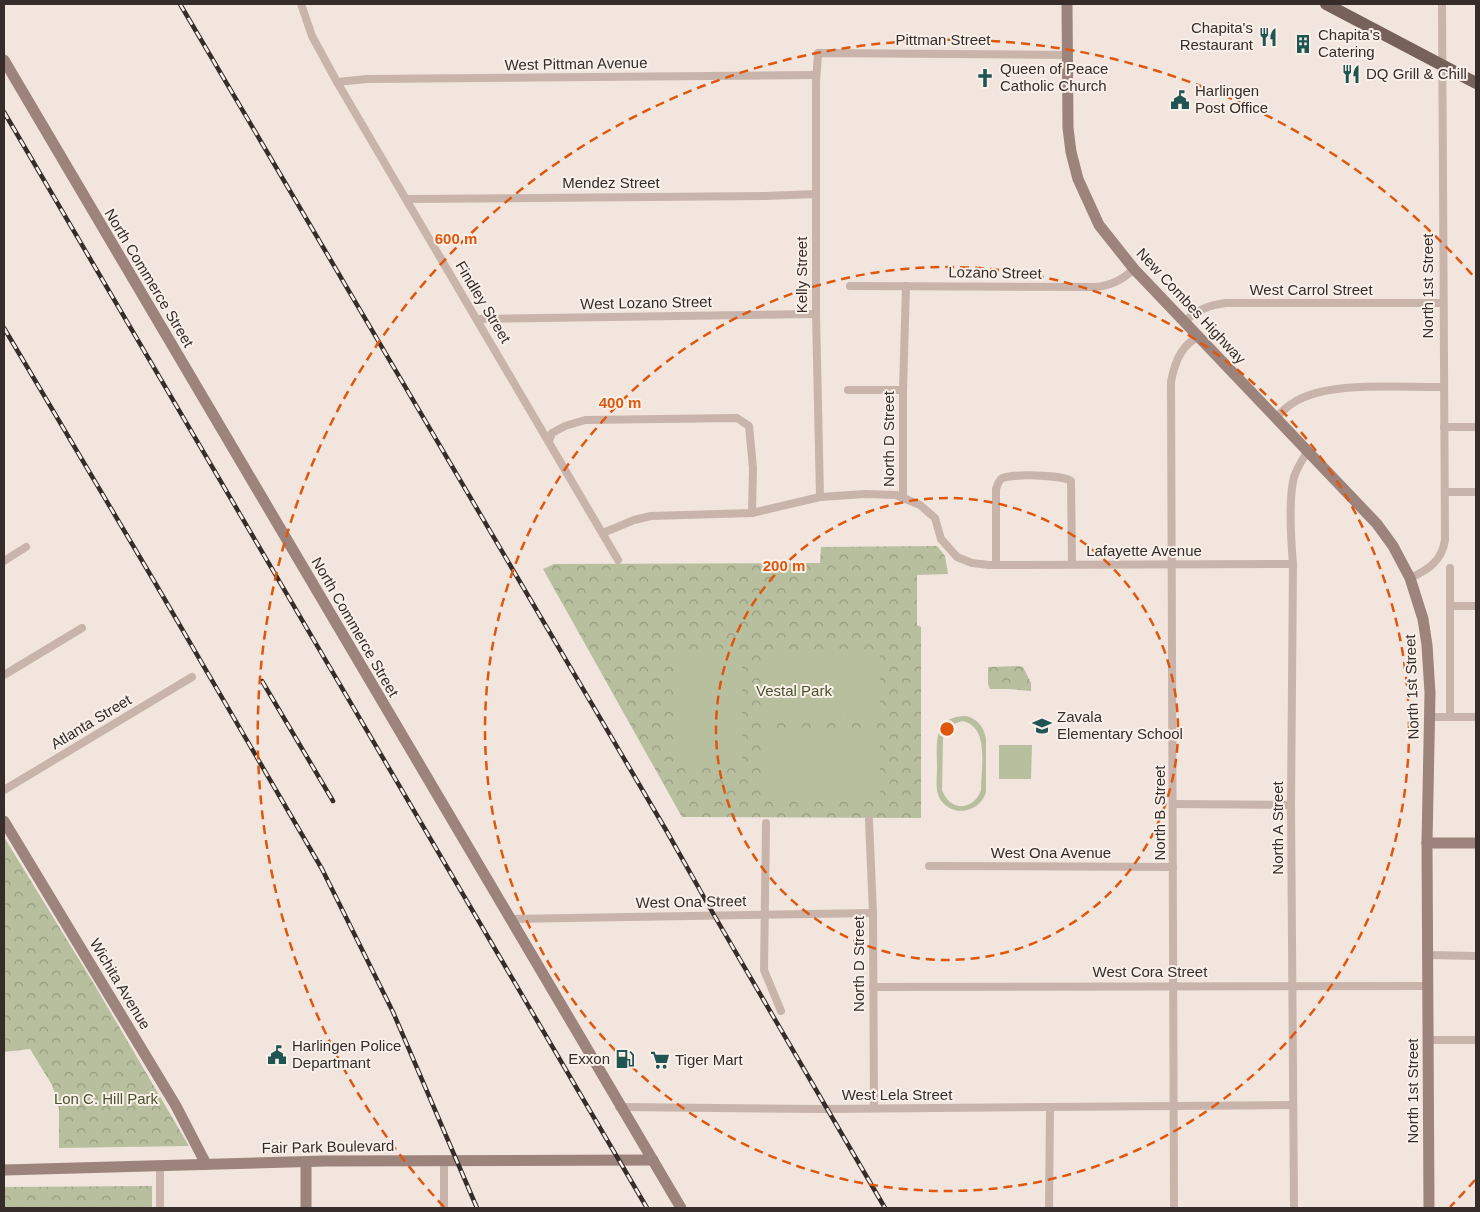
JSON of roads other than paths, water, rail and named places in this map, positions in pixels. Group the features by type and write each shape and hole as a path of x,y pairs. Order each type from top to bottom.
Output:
{"main road":[{"path":"1326,4 1476,83"}],"street":[{"name":"Findley Street","path":"301,4 312,36 337,82 618,560"},
{"name":"New Combes Highway","path":"1068,4 1068,128 1078,179 1099,225 1134,269 1377,524 1393,546 1410,578"},
{"name":"North 1st Street","path":"1429,1208 1428,843 1430,693 1423,619 1410,578 1434,565 1442,553 1445,540 1442,4"},
{"name":"Pittman Street","path":"818,53 1068,54"},
{"name":"Kelly Street","path":"818,53 816,75 816,314 820,497"},
{"name":"North Commerce Street","path":"4,60 680,1208"},
{"name":"West Pittman Avenue","path":"337,82 367,79 816,75"},
{"name":"Mendez Street","path":"407,199 816,194"},
{"name":"Lozano Street","path":"850,286 1096,287 1114,284 1126,277 1134,269"},
{"name":"North D Street","path":"906,286 903,390 903,498 920,505 935,518 942,539 957,556 972,563 996,565"},
{"name":"West Carrol Street","path":"1184,322 1206,307 1226,303 1443,303"},
{"name":"West Lozano Street","path":"477,319 816,314"},
{"name":"North B Street","path":"1174,1208 1172,382 1173,372 1180,354 1193,339 1198,337"},
{"path":"1275,418 1292,403 1305,396 1340,388 1444,388"},
{"path":"848,390 903,390"},
{"path":"549,441 552,433 565,426 585,420 737,418 750,426 753,468 752,513"},
{"path":"1444,427 1476,428"},
{"name":"North A Street","path":"1294,1208 1291,806 1293,564 1291,533 1294,479 1298,467 1307,452"},
{"path":"996,565 996,489 1001,479 1007,476 1067,477 1071,481 1072,564"},
{"path":"1445,492 1476,492"},
{"path":"603,533 634,520 651,516 752,513 820,497 865,494 896,495 903,498"},
{"path":"4,561 26,547"},
{"name":"Lafayette Avenue","path":"996,565 1293,564"},
{"path":"1450,568 1450,717"},
{"path":"1450,606 1476,606"},
{"path":"4,674 82,628"},
{"name":"Atlanta Street","path":"4,790 192,677"},
{"path":"1430,717 1476,717"},
{"path":"1173,804 1291,806"},
{"name":"North D Street","path":"869,820 873,913 874,1108"},
{"name":"Wichita Avenue","path":"4,821 176,1106 206,1164"},
{"path":"766,823 764,970 781,1011"},
{"path":"1428,843 1476,843"},
{"name":"West Ona Avenue","path":"929,866 1174,867"},
{"name":"West Ona Street","path":"509,919 873,913"},
{"path":"1428,955 1476,956"},
{"name":"West Cora Street","path":"873,987 1428,986"},
{"path":"1428,1040 1476,1040"},
{"name":"West Lela Street","path":"620,1107 1050,1108 1293,1105"},
{"path":"1049,1208 1050,1108"},
{"name":"Fair Park Boulevard","path":"4,1170 306,1162 653,1160"},
{"path":"444,1161 444,1208"},
{"path":"306,1162 306,1208"},
{"path":"160,1165 160,1208"}],"railway":[{"path":"180,4 666,830 885,1208"},
{"path":"4,112 647,1208"},
{"path":"4,328 322,869 393,1012 477,1208"},
{"path":"262,681 333,801"}],"place":[{"name":"Chapita's Restaurant","path":"1268,37"},
{"name":"Chapita's Catering","path":"1303,44"},
{"name":"DQ Grill & Chill","path":"1351,74"},
{"name":"Queen of Peace Catholic Church","path":"985,78"},
{"name":"Harlingen Post Office","path":"1180,100"},
{"name":"Zavala Elementary School","path":"1042,726"},
{"name":"Harlingen Police Departmant","path":"277,1055"},
{"name":"Exxon","path":"625,1059"},
{"name":"Tiger Mart","path":"660,1060"}],"park label":[{"name":"Vestal Park","path":"794,691"},
{"name":"Lon C. Hill Park","path":"106,1099"}]}
